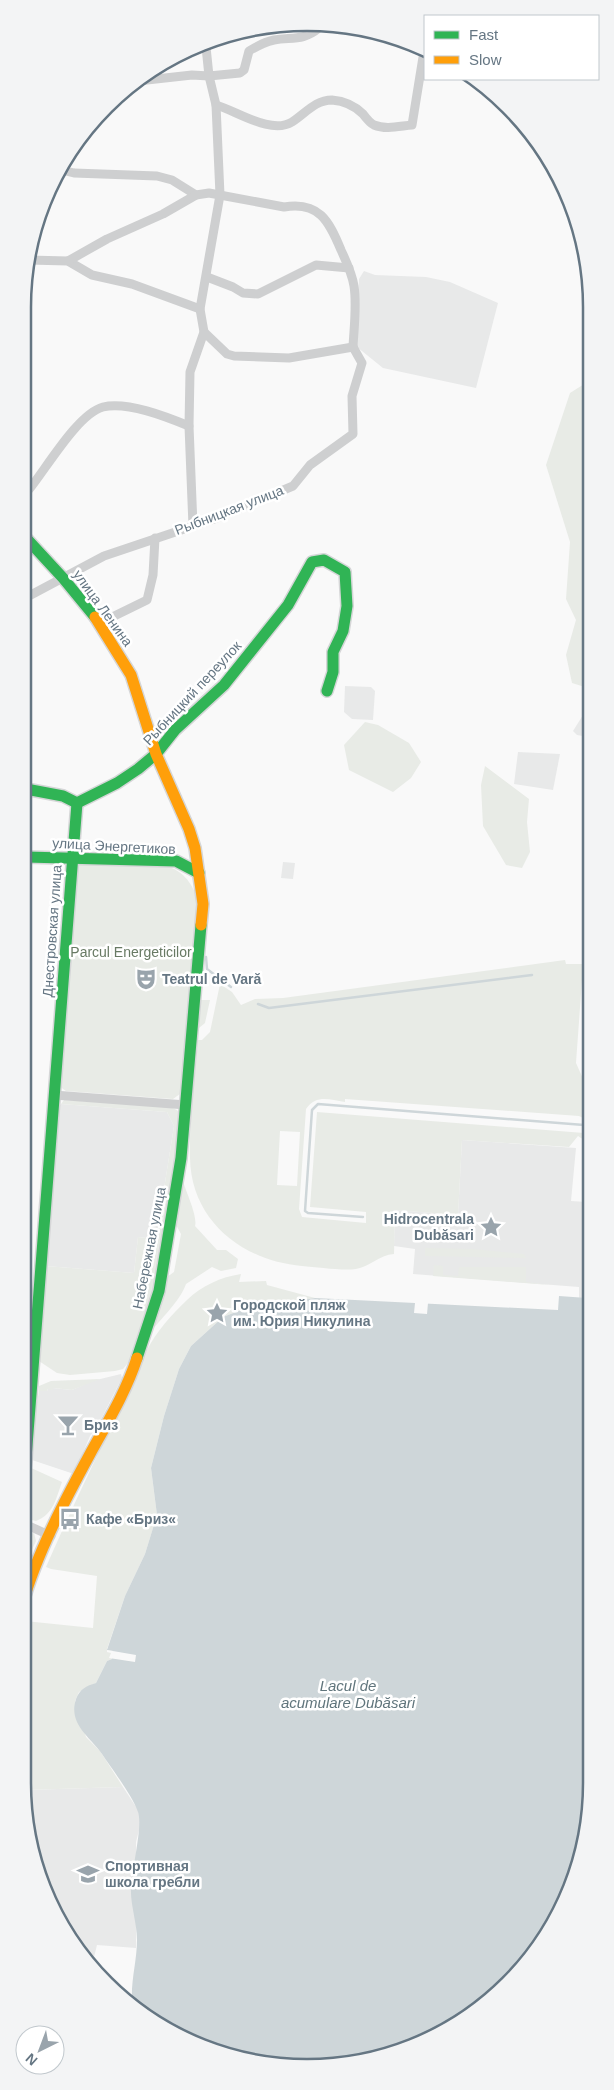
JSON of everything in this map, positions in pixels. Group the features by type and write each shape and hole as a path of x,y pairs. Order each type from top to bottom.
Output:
{"street":[{"path":"152,79 192,75 209,76 240,73 244,70 249,51 262,43 275,40 297,39 315,31"},
{"path":"193,526 189,426 190,372 204,332 200,309 220,195 216,105 209,76 206,50"},
{"path":"216,105 232,110 261,124 281,125 292,122 305,110 318,103 332,100 351,104 372,124 386,128 412,125 423,57"},
{"path":"67,172 74,174 157,176 172,180 196,195"},
{"path":"36,260 68,260 107,239 163,214 196,195 208,193 284,208 295,205 311,208 325,218 332,229 349,268 354,288 353,347 289,358 234,356 227,354 204,332"},
{"path":"68,260 92,274 132,284 200,309"},
{"path":"207,277 243,293 258,294 316,265 349,268"},
{"name":"Рыбницкая улица","path":"31,595 104,556 193,526 293,486 310,464 350,438 352,434 352,396 362,363 353,347"},
{"path":"31,487 82,422 103,407 120,407 157,413 189,426"},
{"path":"100,623 147,600 153,575 155,538"},
{"name":"улица Ленина","path":"31,543 100,623 131,676 156,754 189,829 199,873"},
{"name":"Рыбницкий переулок","path":"77,803 117,783 156,754 175,730 224,685 288,605 312,562 316,560 324,560 345,572 348,606 344,631 333,652 333,672 327,691"},
{"path":"31,790 64,796 77,803"},
{"name":"Днестровская улица","path":"31,1367 37,1320 77,803"},
{"name":"улица Энергетиков","path":"31,857 176,861 199,873"},
{"name":"Набережная улица","path":"31,1578 74,1483 114,1412 132,1373 154,1311 163,1270 181,1158 202,934 203,904 199,873"},
{"path":"54,1096 186,1105"},
{"path":"31,1320 37,1320"},
{"path":"31,1530 51,1536"}],"shaded area":[{"path":"364,271 375,275 426,277 450,282 498,303 476,388 383,368 357,347 359,279"},
{"path":"345,686 371,687 375,691 373,720 352,719 344,712"},
{"path":"583,715 583,736 577,735 573,731"},
{"path":"518,752 560,754 553,790 514,784"},
{"path":"283,862 295,863 293,879 281,878"},
{"path":"61,1104 167,1112 174,1126 156,1239 138,1237 134,1273 46,1266 58,1107"},
{"name":"Hidrocentrala Dubăsari","path":"462,1140 576,1148 571,1201 583,1202 583,1298 579,1298 579,1287 413,1274 415,1249 394,1246 395,1210 458,1215"},
{"path":"121,1374 122,1378 96,1429 90,1436 74,1474 32,1460 33,1426 39,1391 47,1391 53,1388 72,1390 92,1381"},
{"name":"Спортивная школа гребли","path":"123,1787 138,1810 141,1822 136,1842 136,1948 97,1945 93,1957 68,1921 46,1872 37,1837 31,1790"}],"green space":[{"path":"583,385 583,686 572,683 566,655 576,620 566,599 570,542 546,465 570,393"},
{"path":"365,722 378,725 409,743 421,762 411,778 393,792 349,770 344,745"},
{"path":"485,766 529,799 527,822 530,852 522,868 506,865 483,826 481,785"},
{"name":"Parcul Energeticilor","path":"79,864 166,866 185,877 197,897 184,1091 173,1099 66,1091 59,1086 74,868"},
{"path":"565,960 566,964 583,964 576,1063 583,1079 583,1118 579,1116 345,1099 345,1102 329,1099 314,1101 306,1109 299,1209 302,1217 366,1223 366,1212 310,1207 317,1112 583,1133 583,1139 578,1136 569,1147 462,1140 458,1215 395,1210 394,1254 384,1256 361,1268 344,1270 302,1266 280,1263 260,1256 224,1234 210,1219 200,1201 193,1181 190,1158 192,1099 198,1040 202,1040 210,1032 220,984 232,992 241,1005 255,999 283,998","holes":["280,1131 300,1132 297,1186 277,1185"]},
{"path":"201,1000 210,1000 205,1023 199,1028"},
{"path":"64,1100 170,1107 177,1110 181,1116 157,1286 132,1358 123,1369 115,1371 70,1375 57,1373 39,1361 46,1266 134,1273 138,1237 156,1239 174,1126 167,1112 61,1104"},
{"path":"182,1178 193,1210 195,1226 217,1250 226,1250 238,1259 236,1268 221,1271 212,1267 186,1284 176,1302 152,1330 167,1277 174,1272 181,1234 175,1223"},
{"path":"425,1248 473,1249 524,1254 526,1258 425,1256"},
{"path":"434,1265 443,1266 443,1275 458,1276 459,1267 526,1267 526,1282 550,1285 433,1276"},
{"path":"241,1274 239,1282 266,1281 267,1285 315,1298 241,1310 223,1317 191,1346 179,1369 164,1416 151,1468 157,1515 145,1554 125,1596 107,1649 113,1651 112,1659 107,1661 96,1683 79,1692 75,1701 86,1737 100,1751 123,1787 31,1790 31,1622 93,1628 97,1576 46,1567 92,1465 151,1343 176,1311 193,1295 205,1286 226,1277"},
{"path":"100,1379 72,1390 53,1388 53,1390 39,1391 39,1386 51,1381"},
{"path":"31,1468 62,1482 51,1510 36,1521 31,1520"},
{"path":"34,1533 36,1541 31,1552 31,1534"}],"water":[{"name":"Lacul de acumulare Dubăsari","path":"559,1296 583,1298 583,1783 580,1819 573,1854 562,1889 546,1921 514,1965 475,2002 445,2022 413,2038 378,2049 325,2058 307,2059 271,2056 218,2044 169,2022 132,1996 137,1940 131,1887 139,1827 138,1812 116,1774 77,1723 74,1708 81,1690 96,1683 107,1661 112,1659 113,1651 107,1650 125,1596 145,1554 157,1515 151,1468 164,1416 179,1369 191,1346 223,1317 241,1310 315,1298 558,1310"}],"pier":[{"path":"418,1300 424,1300 424,1303 428,1303 427,1314 414,1313 415,1303"},
{"path":"107,1650 136,1655 135,1662 109,1658 111,1653 107,1652"}],"waterway":[{"path":"206,957 207,969 231,987"},
{"path":"258,1004 269,1008 532,975"},
{"path":"363,1217 308,1213 305,1211 312,1110 318,1104 583,1125"}],"traffic: fast":[{"path":"31,543 95,617"},
{"path":"31,790 63,796 77,803 117,783 138,769 156,754 175,730 224,685 288,605 312,562 324,560 345,572 347,606 343,631 333,652 333,672 327,691"},
{"path":"31,1394 77,803"},
{"path":"31,857 176,861 199,873"},
{"path":"137,1358 159,1291 181,1158 201,925"}],"traffic: slow":[{"path":"95,617 131,675 156,754 189,829 195,848 203,904 201,925"},
{"path":"31,1580 52,1527 122,1395 137,1358"}],"place":[{"name":"Teatrul de Vară","path":"146,979"},
{"name":"Hidrocentrala Dubăsari","path":"491,1227"},
{"name":"Городской пляж им. Юрия Никулина","path":"217,1313"},
{"name":"Бриз","path":"68,1425"},
{"name":"Кафе «Бриз«","path":"70,1519"},
{"name":"Спортивная школа гребли","path":"88,1874"}]}
